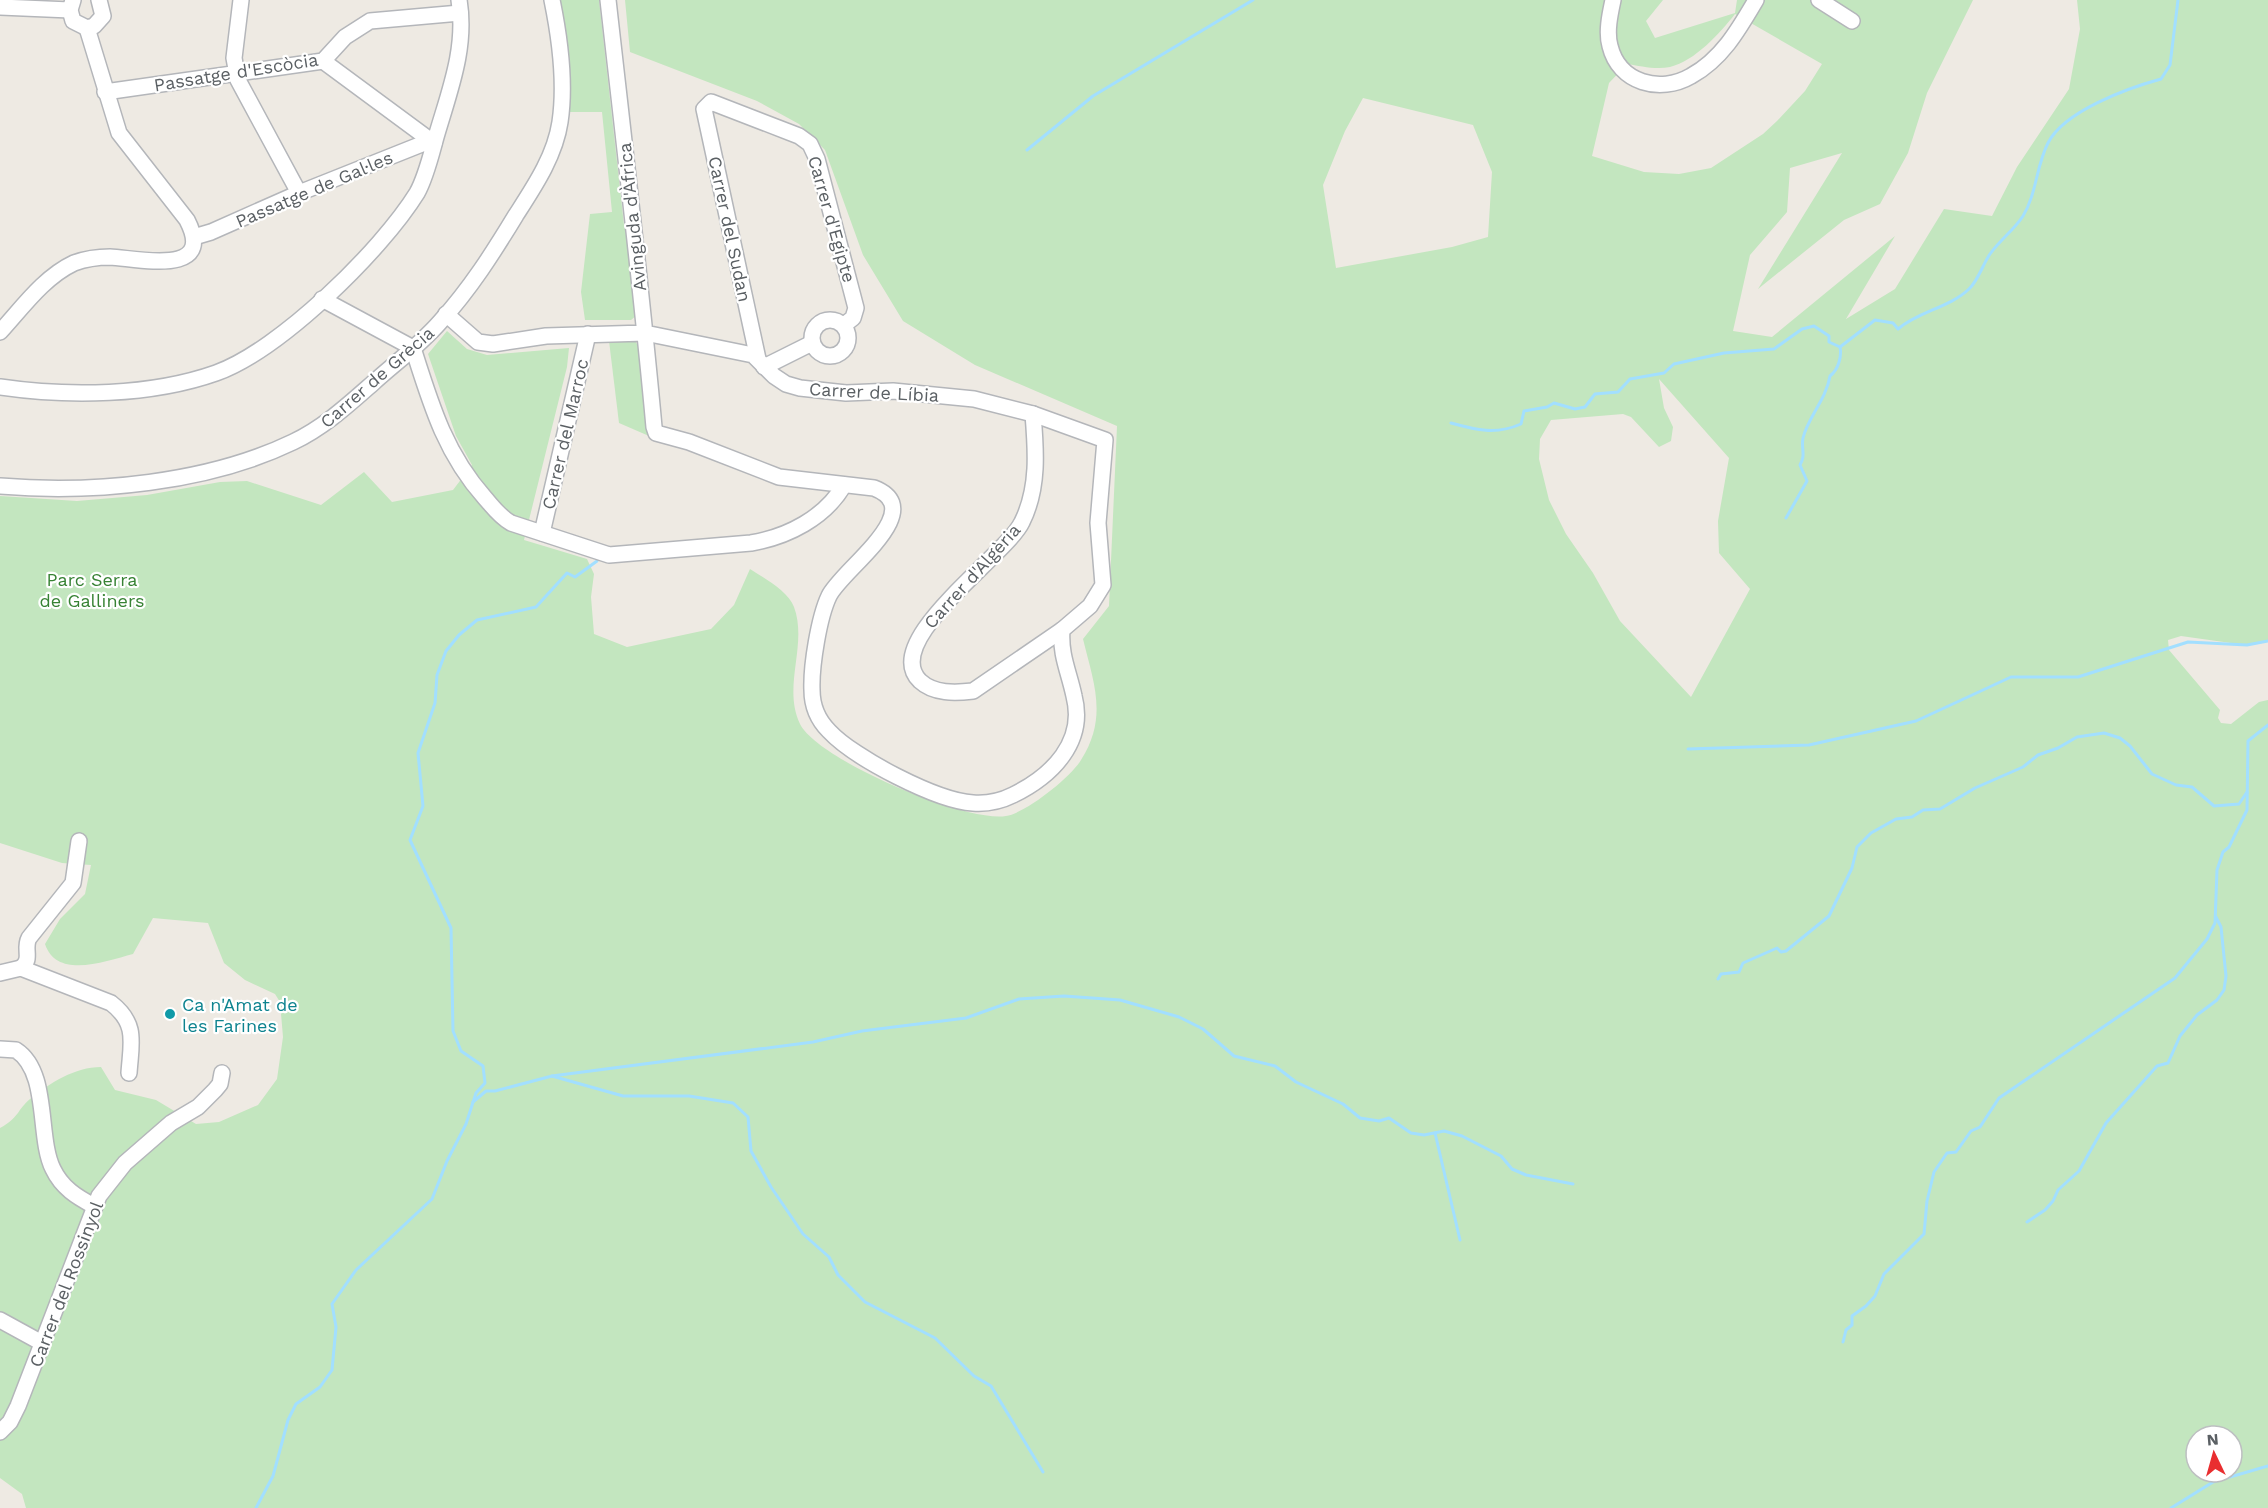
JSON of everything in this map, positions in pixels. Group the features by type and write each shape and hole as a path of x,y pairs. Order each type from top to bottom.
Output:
{"street":[{"path":"241,0 234,58 238,80 299,193"},
{"name":"Carrer de Grècia","path":"0,486 96,488 135,484 197,473 261,454 292,443 315,430 413,348 477,278 533,188 555,143 560,122 562,75 552,0"},
{"name":"Avinguda d'Àfrica","path":"608,0 656,433 699,446 779,477 844,485"},
{"path":"1613,0 1609,39 1614,56 1632,78 1658,85 1684,80 1714,59 1734,37 1756,0"},
{"path":"1818,0 1851,21"},
{"path":"87,28 100,22 105,1"},
{"path":"0,7 71,5 73,21 87,28 119,133 180,210 194,237 194,244 189,251 174,260 153,263 110,257 76,263 37,291 0,332"},
{"path":"0,387 20,390 120,391 146,389 196,379 219,372 266,344 322,299 401,216 418,190 456,68 460,7"},
{"name":"Passatge d'Escòcia","path":"105,92 236,71 323,61 345,38 369,21 460,7"},
{"path":"323,61 434,143"},
{"name":"Carrer d'Egipte","path":"711,102 782,128 810,144 817,159 856,308 853,318 844,325"},
{"name":"Carrer del Sudan","path":"711,102 704,109 761,362"},
{"name":"Passatge de Gal·les","path":"194,237 422,144 434,143"},
{"path":"322,299 413,348 452,455 460,468 502,518 542,533 609,555 773,539 797,528 831,505 844,485 881,491 890,498 893,509 887,530 830,593 822,618 812,678 812,697 816,711 824,724 848,747 944,798 986,803 1012,796 1055,766 1065,755 1075,730 1076,707 1063,659 1062,630"},
{"name":"Carrer de Líbia","path":"446,314 478,342 493,344 546,336 645,333 753,355 786,384 800,388 846,393 893,391 1002,404 1105,440 1098,523 1103,585 1090,606 1062,630"},
{"path":"831,319 844,325 849,339 842,352 828,356 816,349 812,343 812,336 818,323 831,319"},
{"name":"Carrer del Marroc","path":"542,533 588,334"},
{"path":"761,362 812,343"},
{"name":"Carrer d'Algèria","path":"1033,414 1036,463 1031,496 1022,522 1009,541 924,628 913,654 913,670 924,685 934,689 959,693 973,690 1062,630"},
{"path":"0,973 21,968 26,964 28,957 26,944 29,938 73,884 79,841"},
{"path":"21,968 95,996 122,1012 132,1029 129,1073"},
{"path":"0,1049 16,1050 27,1062 39,1095 52,1168 70,1192 94,1206"},
{"name":"Carrer del Rossinyol","path":"0,1432 10,1422 18,1406 94,1206 124,1163 171,1123 198,1107 220,1084 222,1073"},
{"path":"0,1320 42,1343"}],"green space":[{"path":"560,0 599,0 624,225 628,225 637,315 631,320 585,320 581,292 590,214 612,212 602,112 569,112 569,53"},
{"name":"Parc Serra de Galliners","path":"625,0 1663,0 1646,21 1655,38 1735,13 1737,0 1973,0 1927,93 1908,153 1880,204 1844,220 1758,289 1842,153 1790,168 1787,212 1750,255 1733,331 1772,337 1895,236 1846,319 1895,289 1944,209 1992,216 2017,167 2069,89 2080,29 2077,0 2268,0 2268,640 2245,645 2181,636 2168,640 2169,650 2220,710 2218,718 2221,723 2231,724 2259,702 2268,700 2268,1508 26,1508 22,1494 0,1478 0,1128 11,1121 30,1099 54,1082 72,1073 101,1067 115,1090 156,1100 196,1124 219,1122 258,1105 277,1079 283,1037 280,1002 275,994 245,980 224,963 208,923 153,918 133,954 83,965 60,962 51,955 45,944 60,919 85,894 91,865 62,863 0,843 0,496 77,501 147,495 220,482 247,481 321,505 364,472 392,502 453,490 472,465 456,436 428,354 447,331 467,349 487,355 569,348 567,367 524,540 587,559 594,574 591,597 594,634 627,647 711,629 734,605 750,569 781,590 794,607 798,621 793,695 795,710 800,724 812,739 834,755 895,786 959,810 986,816 1006,816 1025,808 1068,776 1081,760 1094,729 1096,715 1094,686 1083,639 1109,606 1117,426 975,365 903,321 863,255 825,150 799,124 757,101 630,52","holes":["1735,14 1822,64 1805,91 1777,121 1763,134 1711,168 1679,174 1644,172 1592,156 1609,83 1627,64 1659,68 1679,64 1698,53","1363,98 1473,125 1492,172 1488,237 1452,247 1336,268 1323,185 1345,131","1659,379 1729,458 1718,521 1719,553 1750,589 1691,697 1620,621 1593,573 1566,534 1549,500 1539,459 1540,439 1551,420 1623,414 1631,417 1659,447 1671,441 1673,427 1664,408"]},
{"path":"609,341 635,341 639,347 649,436 619,423"}],"waterway":[{"path":"1027,150 1093,96 1253,0"},
{"path":"1451,423 1486,430 1512,427 1521,424 1524,411 1547,407 1554,403 1575,409 1585,407 1595,394 1618,392 1630,379 1664,373 1674,364 1724,353 1774,349 1802,329 1814,326 1829,336 1829,342 1840,347 1875,320 1893,323 1898,329 1915,318 1952,301 1972,286 1990,254 2023,216 2031,198 2044,152 2056,131 2098,102 2161,79 2170,65 2178,0"},
{"path":"1786,518 1807,481 1800,465 1803,458 1803,438 1825,393 1830,376 1839,363 1840,347"},
{"path":"256,1508 273,1476 288,1420 296,1404 320,1387 332,1370 336,1327 332,1304 356,1270 432,1199 447,1161 466,1124 476,1093 485,1083 483,1066 461,1051 453,1031 451,928 410,840 423,806 418,753 435,703 437,675 446,651 459,635 477,620 536,607 567,573 575,577 597,561"},
{"path":"1688,749 1809,745 1916,721 2011,677 2078,677 2188,642 2247,645 2268,641"},
{"path":"1843,1342 1846,1330 1852,1325 1852,1316 1875,1296 1884,1274 1924,1234 1927,1201 1934,1172 1947,1153 1956,1152 1971,1131 1980,1127 1999,1098 2175,978 2207,939 2215,923 2217,870 2223,852 2229,847 2247,810 2248,741 2268,725"},
{"path":"1718,979 1721,974 1739,972 1743,963 1777,948 1781,952 1786,951 1829,916 1852,868 1857,847 1871,833 1896,819 1912,817 1923,810 1940,809 1975,788 2023,767 2038,755 2058,748 2077,737 2104,733 2120,738 2130,746 2152,774 2176,785 2192,787 2214,806 2239,804 2247,792"},
{"path":"2027,1222 2045,1210 2053,1201 2058,1190 2079,1171 2106,1123 2157,1066 2168,1063 2180,1036 2197,1015 2217,1000 2224,990 2226,976 2221,927 2216,917"},
{"path":"552,1076 813,1042 862,1031 966,1018 1019,999 1064,996 1120,1000 1179,1017 1203,1029 1234,1056 1275,1066 1296,1082 1343,1104 1360,1118 1379,1121 1389,1118 1411,1133 1424,1135 1444,1131 1462,1136 1501,1156 1512,1169 1526,1175 1573,1184"},
{"path":"473,1102 486,1091 495,1091 552,1076 623,1096 689,1096 733,1103 748,1117 751,1151 771,1187 803,1234 829,1257 838,1275 865,1302 935,1338 974,1376 991,1386 1043,1472"},
{"path":"1435,1133 1460,1240"},
{"path":"2171,1508 2213,1482 2268,1466"}],"place":[{"name":"Ca n'Amat de les Farines","path":"170,1014"}]}
